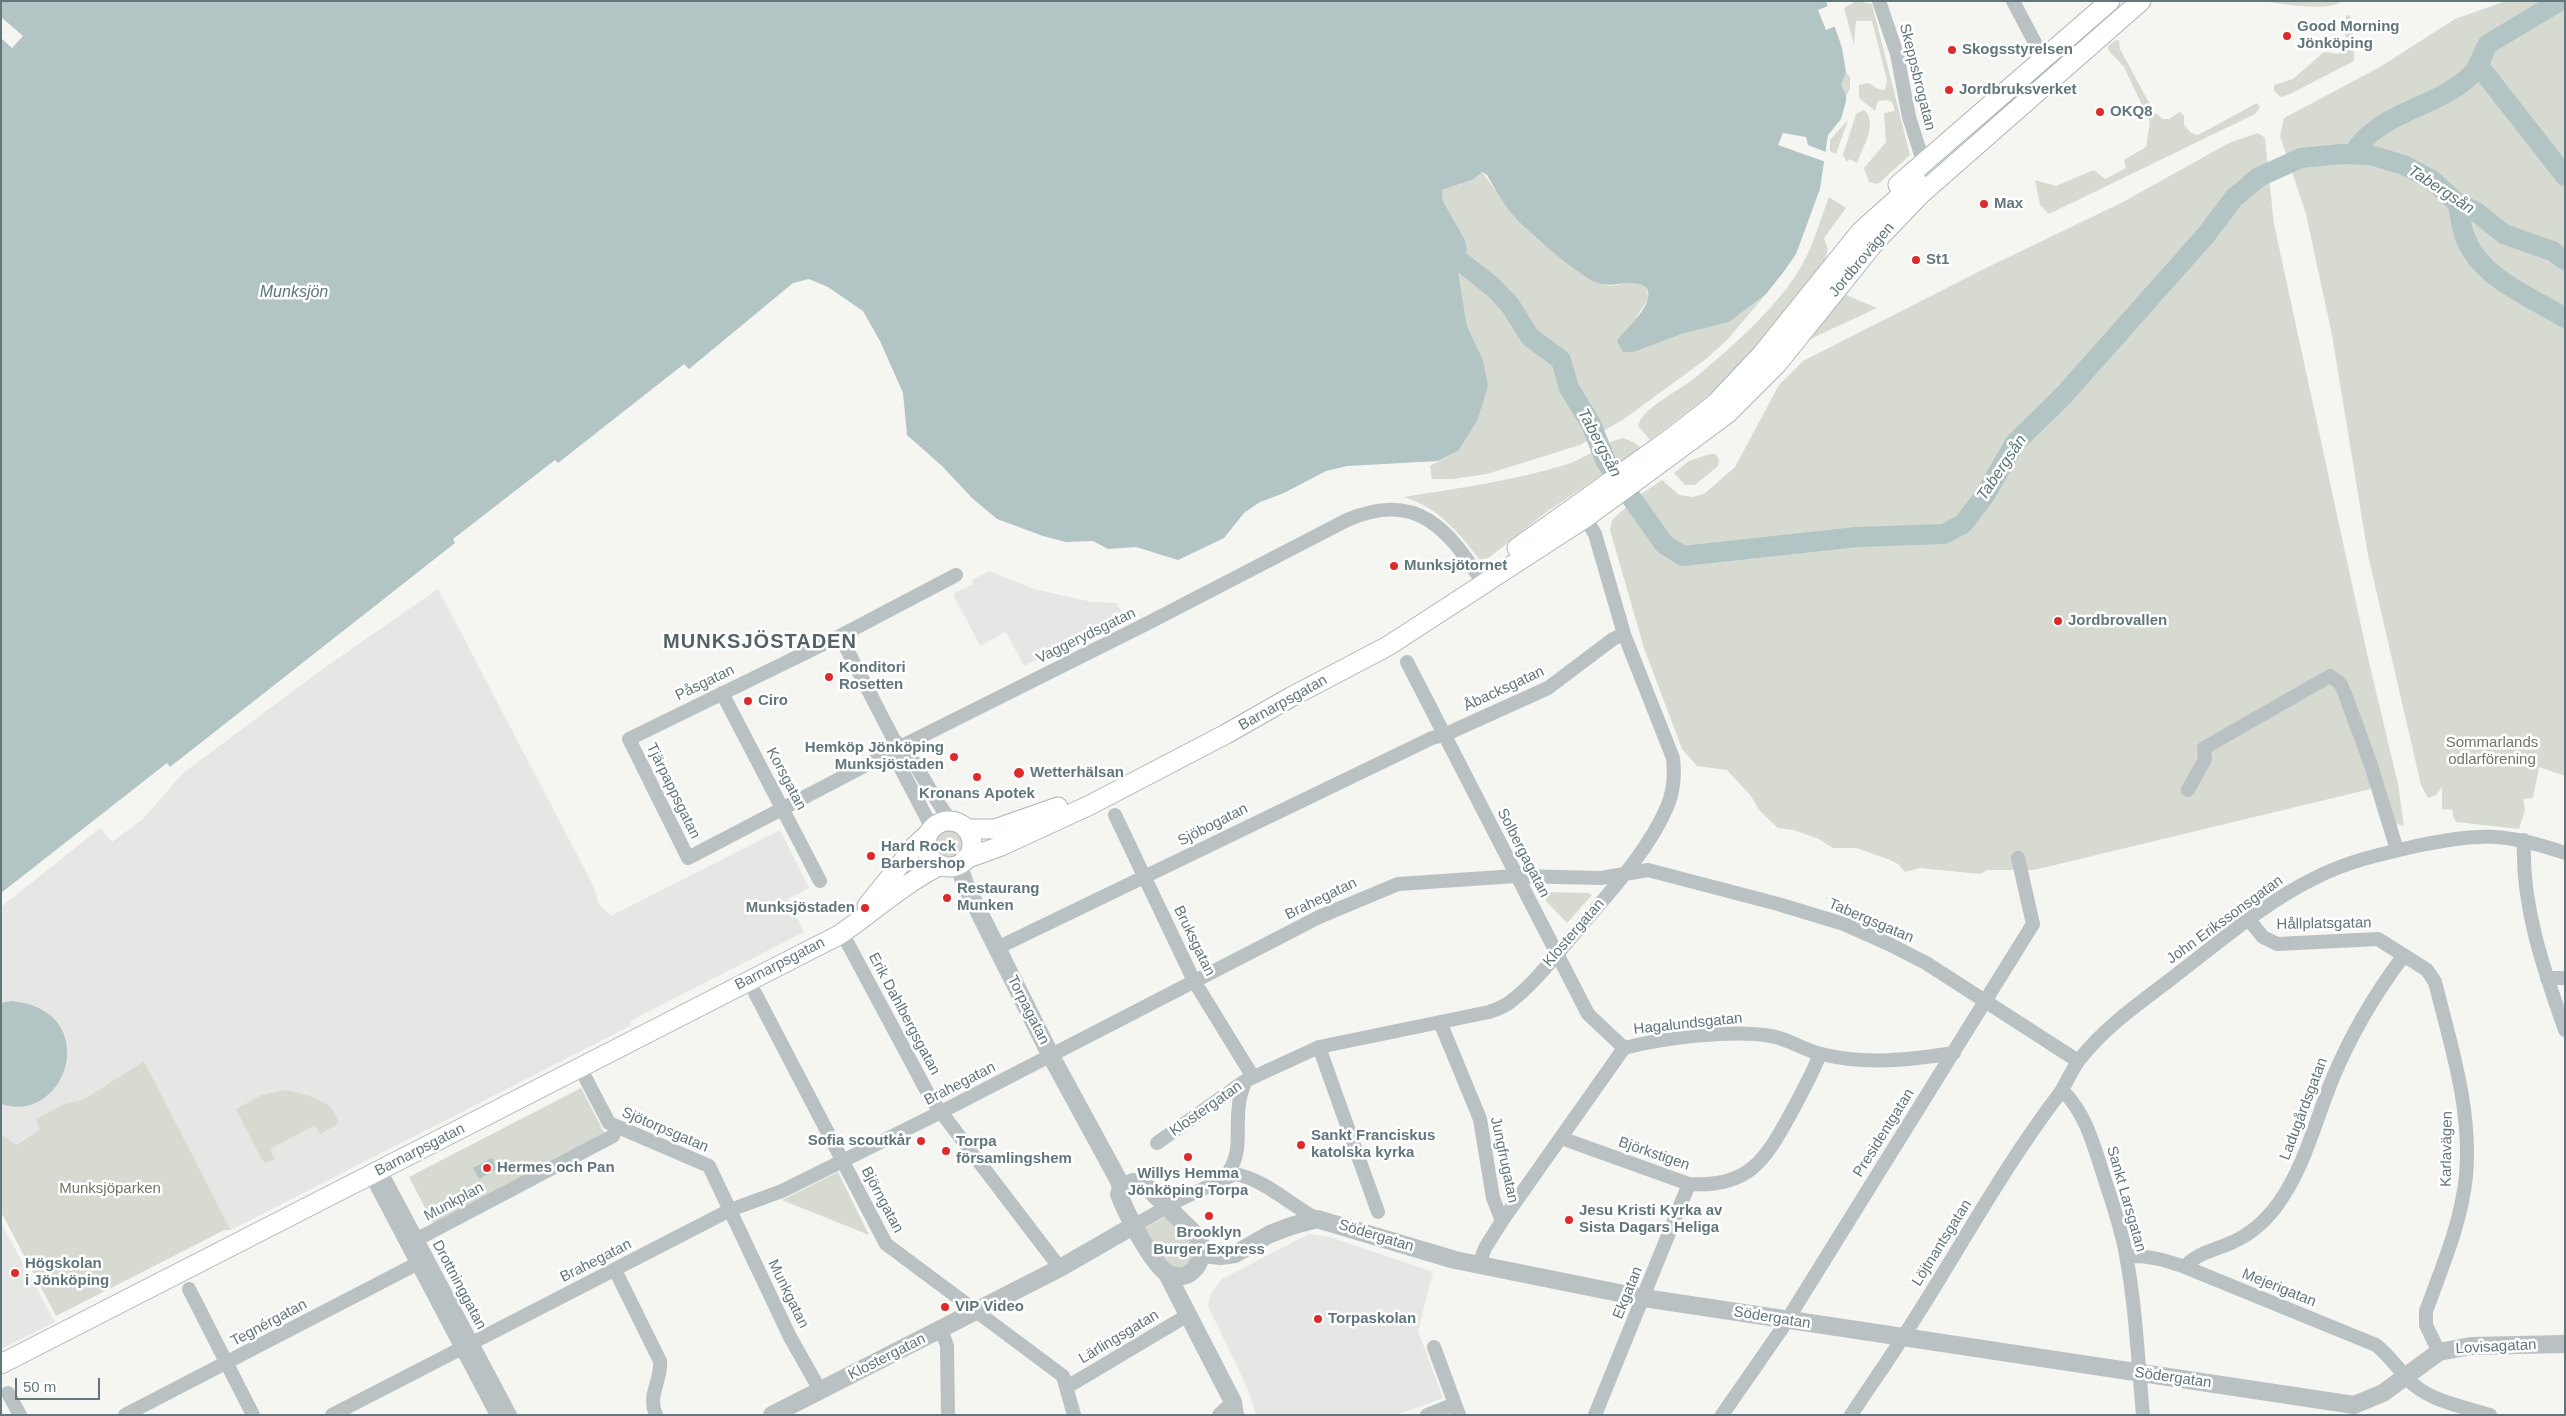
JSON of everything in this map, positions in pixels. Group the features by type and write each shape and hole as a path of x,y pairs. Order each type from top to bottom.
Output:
{"main road":[{"path":"1861,231 1882,202 1924,161 2110,1"},
{"name":"Jordbrovägen","path":"1636,472 1716,402 1762,354 1861,231 2124,1"},
{"name":"Jordbrovägen","path":"1581,511 1636,472 1728,413 1777,364 1875,242 1922,192 2141,1"},
{"name":"Barnarpsgatan","path":"1,1364 375,1173 843,938 915,877 1001,846 1090,805 1226,734 1388,646 1581,511"},
{"name":"Barnarpsgatan","path":"959,825 995,829 1053,810 1100,788 1223,726 1287,689 1404,629 1481,580"},
{"path":"941,822 959,825 971,844 955,863 931,858 926,840 931,830 941,822"},
{"name":"Barnarpsgatan","path":"843,938 888,883 915,846 931,830"}],"street":[{"name":"Skeppsbrogatan","path":"1879,1 1897,54 1909,117 1924,161"},
{"path":"2012,1 2043,58"},
{"name":"Vaggerydsgatan","path":"688,858 1347,520 1368,512 1395,510 1414,514 1432,521 1449,535 1481,580"},
{"name":"Klostergatan","path":"1157,1143 1249,1079 1319,1047 1489,1012 1508,1003 1521,993 1626,872 1666,809 1672,794 1675,774 1673,758 1624,634 1594,534 1581,511"},
{"name":"Påsgatan","path":"629,739 840,636 956,575"},
{"name":"Åbacksgatan","path":"1444,735 1548,688 1613,638 1624,634"},
{"path":"840,636 900,748 910,756 934,801 959,825"},
{"name":"Solbergagatan","path":"1407,662 1588,1014 1624,1048"},
{"path":"2188,790 2205,760 2204,748 2330,676 2340,683 2345,694 2371,765 2396,850"},
{"name":"Korsgatan","path":"722,693 820,881"},
{"name":"Sjöbogatan","path":"997,948 1295,803 1432,738 1444,735"},
{"name":"Tjärpappsgatan","path":"629,739 688,858"},
{"path":"900,748 897,761 931,830"},
{"name":"Bruksgatan","path":"1115,815 1194,981 1249,1079"},
{"name":"John Erikssonsgatan","path":"2062,1090 2078,1061 2110,1028 2249,920 2277,900 2318,876 2353,862 2396,850 2468,836 2496,836 2524,840 2565,853"},
{"path":"2524,840 2523,865 2528,898 2547,978 2565,1030"},
{"name":"Presidentgatan","path":"1722,1415 1787,1320 1987,1001 2033,924 2018,858"},
{"name":"Torpagatan","path":"955,863 1051,1056 1121,1188 1119,1194 1133,1226 1174,1273"},
{"name":"Tabergsgatan","path":"1626,872 1648,870 1778,904 1844,924 1926,963 2078,1061"},
{"name":"Brahegatan","path":"332,1415 730,1210 782,1191 941,1112 1319,917 1398,884 1516,876 1601,878 1626,872"},
{"name":"Hållplatsgatan","path":"2249,920 2263,937 2277,944 2370,938 2378,939 2404,955"},
{"name":"Erik Dahlbergsgatan","path":"843,938 931,1099 1060,1268"},
{"name":"Ladugårdsgatan","path":"2185,1267 2200,1256 2236,1241 2252,1230 2277,1206 2305,1158 2332,1081 2351,1037 2376,993 2404,955"},
{"name":"Karlavägen","path":"2404,955 2427,970 2435,982 2461,1085 2465,1113 2466,1176 2460,1209 2451,1244 2426,1311 2428,1330 2439,1352"},
{"path":"2547,978 2565,978"},
{"name":"Björngatan","path":"755,993 886,1244 978,1310 1063,1376 1074,1415"},
{"name":"Jungfrugatan","path":"1440,1022 1480,1119 1493,1198 1502,1221"},
{"name":"Hagalundsgatan","path":"1479,1265 1485,1248 1502,1221 1624,1048 1701,1036 1751,1034 1787,1040 1820,1054 1869,1061 1908,1060 1954,1053"},
{"path":"1319,1047 1378,1212"},
{"name":"Björkstigen","path":"1561,1138 1689,1184 1710,1185 1724,1183 1738,1178 1758,1165 1774,1144 1820,1054"},
{"name":"Sjötorpsgatan","path":"586,1079 609,1123 709,1166 730,1210"},
{"path":"1225,1177 1234,1166 1238,1153 1238,1104 1249,1079"},
{"name":"Sankt Larsgatan","path":"2062,1090 2072,1099 2083,1119 2094,1147 2127,1256 2143,1415"},
{"name":"Löjtnantsgatan","path":"1851,1415 1903,1337 1966,1232 2062,1090"},
{"name":"Munkplan","path":"411,1242 612,1136 617,1127"},
{"name":"Torpagatan","path":"1102,1153 1145,1185 1198,1237 1202,1245 1203,1254"},
{"name":"Drottninggatan","path":"375,1173 467,1345 510,1415"},
{"path":"1133,1226 1225,1177 1235,1174 1258,1181 1298,1209 1317,1219"},
{"path":"1121,1188 1133,1182 1145,1185"},
{"name":"Ekgatan","path":"1595,1415 1689,1184"},
{"name":"Munkgatan","path":"730,1210 790,1337 820,1390"},
{"name":"Södergatan","path":"1203,1254 1221,1256 1235,1254 1270,1234 1317,1219 1479,1265 1644,1298 2139,1373 2353,1410"},
{"name":"Klostergatan","path":"772,1415 1060,1268 1133,1226"},
{"path":"1203,1254 1199,1265 1192,1272 1174,1273 1178,1297 1234,1408 1219,1415"},
{"name":"Mejerigatan","path":"2127,1256 2143,1255 2159,1258 2185,1267 2376,1345 2389,1356 2406,1376 2426,1393 2471,1412 2490,1415"},
{"name":"Tegnérgatan","path":"126,1415 422,1261"},
{"path":"615,1270 660,1361 661,1370 654,1389 652,1406 656,1415"},
{"path":"189,1289 253,1415"},
{"name":"Lärlingsgatan","path":"1067,1387 1188,1314"},
{"path":"941,1329 947,1346 948,1415"},
{"name":"Lovisagatan","path":"2353,1410 2383,1393 2439,1352 2471,1346 2565,1344"},
{"name":"Drottninggatan","path":"467,1345 497,1415"},
{"path":"1427,1415 1457,1410 1434,1347"},
{"path":"8,1393 20,1415"}],"shaded area":[{"path":"989,571 1034,589 1092,602 1117,603 1124,616 1024,666 1006,632 980,646 953,594 973,584 972,580"},
{"path":"438,589 593,885 599,905 611,916 780,830 809,888 788,899 804,932 630,1021 632,1025 231,1230 144,1061 15,1145 1,1134 1,907 100,828 112,842 143,819 183,773 324,668"},
{"name":"Högskolan i Jönköping","path":"1,1223 55,1322 1,1349"},
{"name":"Torpaskolan","path":"1309,1234 1330,1237 1433,1272 1418,1331 1443,1398 1396,1415 1256,1415 1247,1387 1208,1306 1211,1293 1222,1279"}],"green space":[{"path":"1856,1 1872,4 1910,155 1878,184 1869,182 1864,168 1886,142 1884,113 1895,111 1892,102 1888,100 1878,101 1875,111 1859,98 1859,85 1869,83 1878,89 1885,90 1887,80 1872,21 1856,21 1854,45 1844,8"},
{"path":"2261,1 2342,1 2335,5 2315,7"},
{"name":"Sommarlands odlarförening","path":"2506,1 2565,1 2565,776 2539,767 2533,798 2523,799 2525,810 2519,829 2456,822 2453,810 2442,809 2442,787 2436,795 2428,798 2421,785 2368,555 2332,335 2306,214 2280,136 2284,118 2380,67 2455,19"},
{"path":"2346,15 2350,16 2353,25 2354,61 2290,94 2281,97 2274,91 2274,85 2293,79 2324,52 2338,54 2345,48"},
{"path":"2119,40 2120,49 2154,112 2163,119 2169,119 2180,112 2184,116 2184,125 2191,133 2198,135 2257,103 2260,107 2255,114 2049,214 2040,205 2035,180 2056,186 2094,170 2105,179 2126,168 2124,160 2146,147 2150,122 2124,67 2108,50 2108,46"},
{"path":"1846,72 1850,77 1850,88 1847,95 1841,87"},
{"path":"1864,110 1870,121 1868,135 1857,163 1849,159 1847,162 1843,155 1856,114"},
{"path":"1848,120 1836,154 1830,151 1830,140"},
{"path":"2258,133 2265,138 2274,224 2368,658 2398,784 2404,826 2393,823 2383,786 2034,870 1987,870 1980,874 1920,868 1905,872 1898,864 1888,859 1856,848 1833,848 1819,839 1794,830 1778,828 1759,810 1751,796 1727,770 1697,766 1682,749 1644,648 1610,530 1612,520 1641,494 1662,480 1679,495 1692,497 1704,494 1735,467 1779,385 1803,361 1986,268 2123,202 2229,143"},
{"path":"1482,172 1514,216 1577,270 1596,282 1610,286 1634,282 1647,288 1648,299 1637,316 1623,352 1634,352 1682,334 1729,322 1766,294 1727,340 1706,359 1624,419 1580,445 1487,474 1453,479 1432,479 1430,466 1458,451 1483,360 1467,326 1458,271 1467,250 1465,240 1443,201 1442,190 1474,179"},
{"path":"1829,197 1846,208 1824,238 1828,249 1822,269 1753,352 1723,384 1650,440 1638,426 1646,413 1692,380 1737,342 1793,280 1810,249"},
{"path":"1846,295 1877,308 1806,341 1806,337"},
{"path":"1623,438 1641,448 1545,513 1490,557 1480,560 1456,531 1438,514 1404,497 1485,484 1545,471 1573,462 1609,443"},
{"path":"1715,454 1719,459 1718,466 1695,485 1685,485 1674,473 1689,461"},
{"path":"947,827 956,829 964,840 961,852 957,857 950,859 941,858 933,845 937,832"},
{"path":"1545,892 1589,893 1592,895 1567,923 1546,901"},
{"name":"Munksjöparken","path":"144,1061 231,1230 224,1230 56,1316 1,1212 1,1134 16,1145 40,1129 36,1119 64,1104 83,1100"},
{"path":"581,1088 605,1134 433,1223 409,1177"},
{"path":"285,1090 310,1096 326,1104 332,1109 338,1124 320,1134 315,1125 270,1149 275,1159 266,1163 262,1160 236,1109 262,1095"},
{"path":"838,1172 869,1235 782,1200"},
{"path":"1168,1215 1195,1246 1190,1264 1177,1269 1166,1262 1144,1228"}],"water":[{"name":"Munksjön","path":"1,1 1826,1 1842,48 1846,72 1841,85 1846,95 1846,101 1841,119 1828,135 1820,189 1796,254 1766,294 1729,322 1682,334 1634,352 1623,352 1617,341 1647,302 1647,288 1635,283 1602,284 1595,282 1576,270 1552,251 1512,214 1487,175 1482,172 1474,179 1442,190 1443,201 1465,240 1467,250 1458,271 1467,326 1483,360 1488,386 1477,421 1458,451 1438,461 1347,466 1326,471 1284,493 1260,502 1244,513 1224,538 1178,560 1136,547 1108,549 1093,541 1066,542 1043,536 997,519 972,498 942,466 907,435 903,393 880,341 863,311 828,287 809,279 793,283 689,369 684,364 558,463 555,460 453,539 455,543 170,767 167,763 1,893"},
{"path":"11,1001 40,1009 58,1024 66,1043 66,1064 58,1083 44,1098 24,1106 1,1104 1,1003"},
{"path":"492,1158 497,1169 479,1179 473,1168"}],"pier":[{"path":"1828,6 1836,26 1826,30 1818,10"},
{"path":"1,17 23,36 12,48 1,38"},
{"path":"1783,133 1806,137 1808,145 1826,152 1826,162 1778,145"}],"waterway":[{"path":"2353,154 2364,140 2378,128 2443,95 2472,74 2488,44 2560,1"},
{"path":"2479,66 2565,176"},
{"name":"Tabergsån","path":"1461,262 1493,287 1510,305 1530,337 1561,360 1569,388 1591,424 1606,462 1664,544 1683,556 1857,537 1944,534 1963,524 1985,495 2015,443 2063,396 2206,235 2234,198 2259,177 2301,158 2342,154 2370,155 2404,165 2432,180 2458,204 2475,211 2504,234 2552,251 2565,260"},
{"path":"2458,204 2465,237 2472,251 2482,264 2508,285 2565,318"}],"place":[{"name":"Good Morning Jönköping","path":"2287,36"},
{"name":"Skogsstyrelsen","path":"1952,50"},
{"name":"Jordbruksverket","path":"1949,90"},
{"name":"OKQ8","path":"2100,112"},
{"name":"Max","path":"1984,204"},
{"name":"St1","path":"1916,260"},
{"name":"Munksjötornet","path":"1394,566"},
{"name":"Jordbrovallen","path":"2058,621"},
{"name":"Konditori Rosetten","path":"829,677"},
{"name":"Ciro","path":"748,701"},
{"name":"Hemköp Jönköping Munksjöstaden","path":"954,757"},
{"name":"Wetterhälsan","path":"1019,773"},
{"name":"Kronans Apotek","path":"977,777"},
{"name":"Hard Rock Barbershop","path":"871,856"},
{"name":"Restaurang Munken","path":"947,898"},
{"name":"Munksjöstaden","path":"865,908"},
{"name":"Sofia scoutkår","path":"921,1141"},
{"name":"Sankt Franciskus katolska kyrka","path":"1301,1145"},
{"name":"Torpa församlingshem","path":"946,1151"},
{"name":"Willys Hemma Jönköping Torpa","path":"1188,1157"},
{"name":"Hermes och Pan","path":"487,1168"},
{"name":"Brooklyn Burger Express","path":"1209,1216"},
{"name":"Jesu Kristi Kyrka av Sista Dagars Heliga","path":"1569,1220"},
{"name":"Högskolan i Jönköping","path":"15,1273"},
{"name":"VIP Video","path":"945,1307"},
{"name":"Torpaskolan","path":"1318,1319"}],"district":[{"name":"MUNKSJÖSTADEN","path":"760,642"}]}
